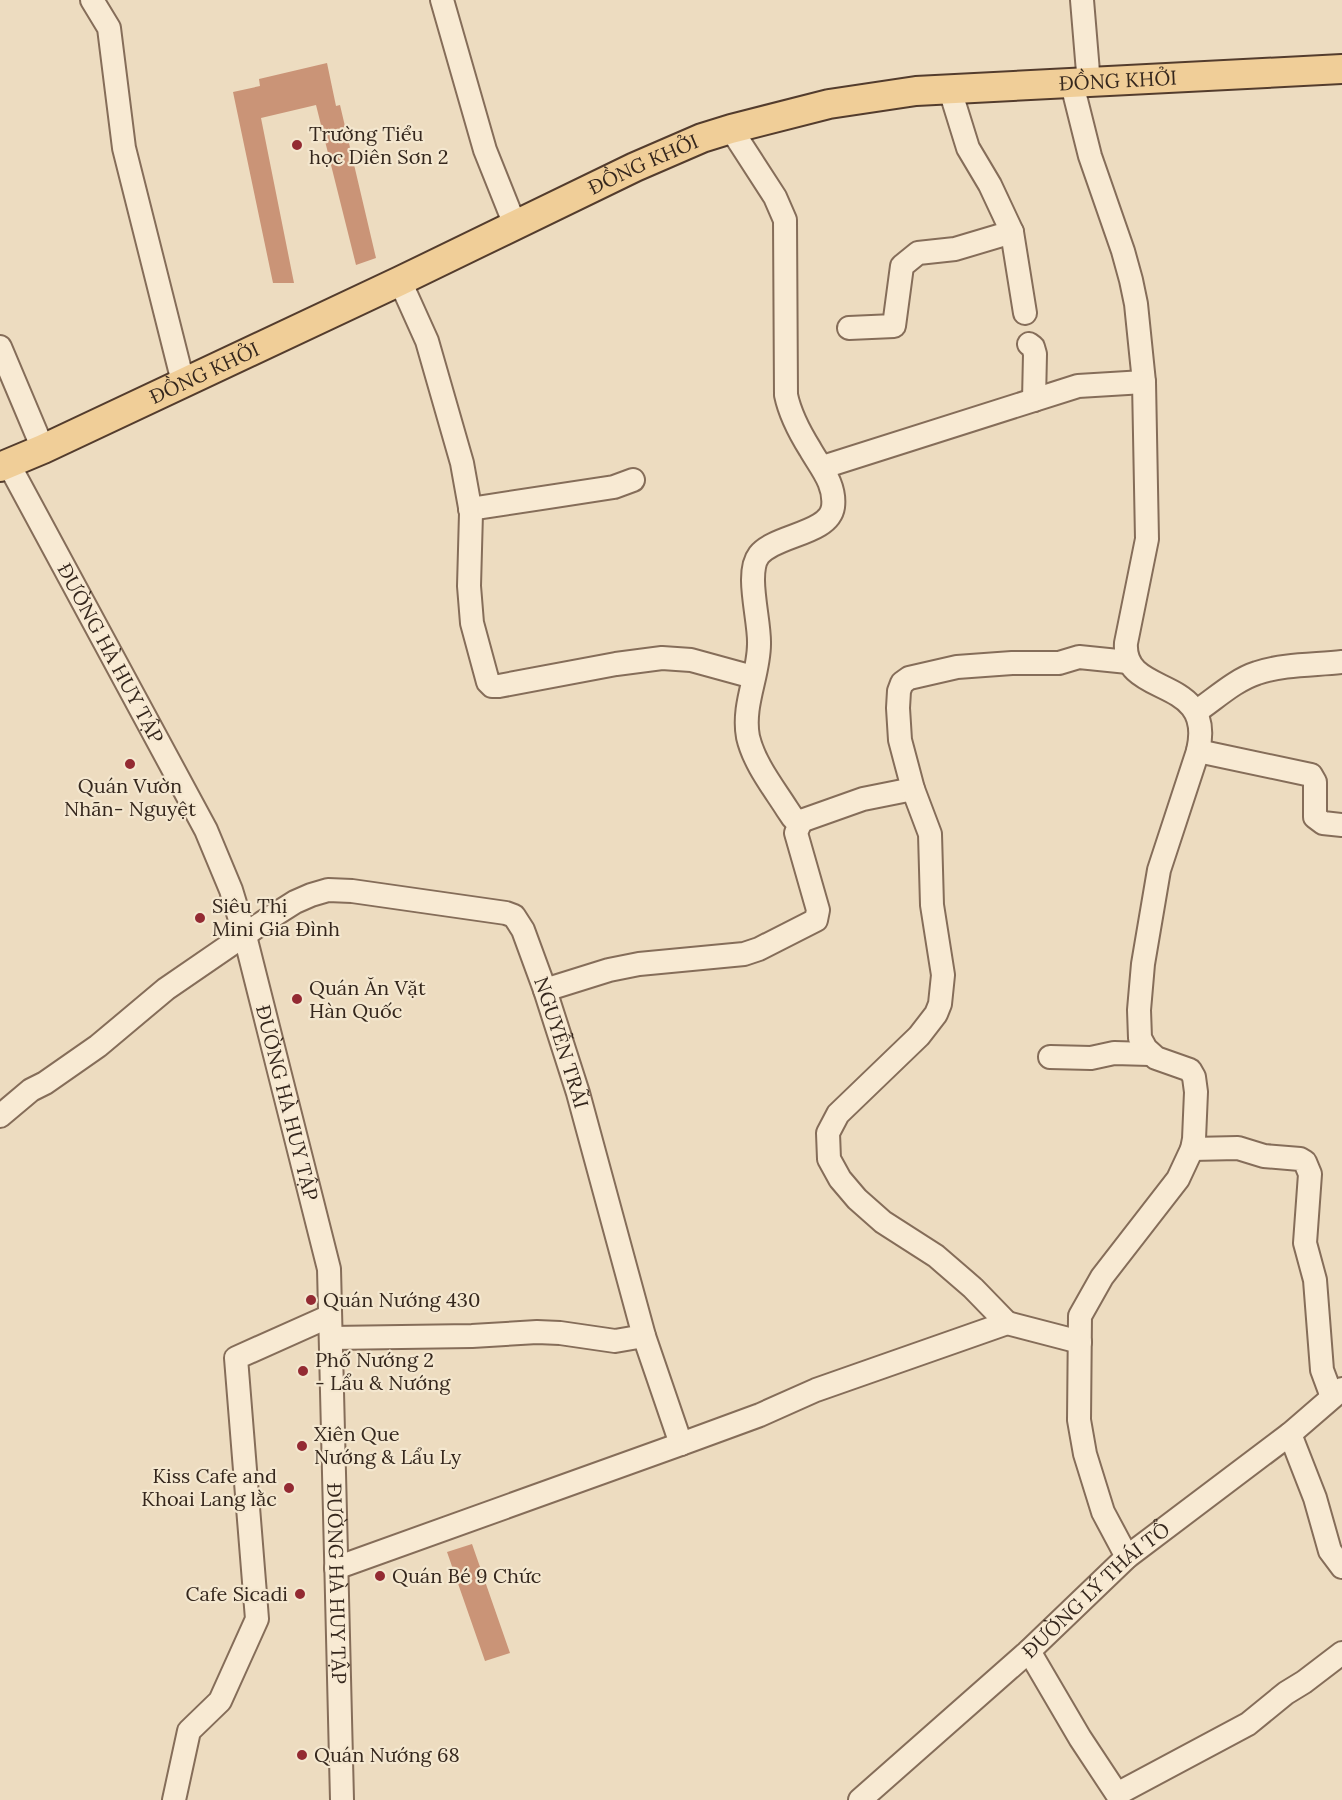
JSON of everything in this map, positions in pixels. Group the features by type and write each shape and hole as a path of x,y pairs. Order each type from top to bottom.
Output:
{"main road":[{"name":"ĐỒNG KHỞI","path":"4,465 43,449 400,281 635,167 702,138 731,129 829,104 916,92 1342,69"}],"street":[{"path":"92,0 109,28 124,148 183,382"},
{"path":"442,0 484,150 514,225"},
{"path":"1082,0 1081,84 1090,156 1131,280 1136,304 1144,382 1147,539 1126,643 1128,662"},
{"path":"950,90 968,148 990,185 1012,232 1025,312"},
{"path":"731,129 775,196 785,220 786,395 789,408 809,448 823,467 832,490 833,501 832,511 820,525 770,546 760,553 754,564 753,577 760,644 746,720 751,746 787,809 793,818 801,821 864,799 913,789"},
{"path":"849,327 894,326 902,266 918,253 955,249 1012,232"},
{"path":"400,281 427,341 456,436 470,509 469,586 472,623 488,682 492,686 662,658 691,660 753,677"},
{"path":"1029,344 1034,347 1035,354 1034,400"},
{"path":"0,347 43,449"},
{"path":"823,467 1078,386 1144,382"},
{"name":"ĐƯỜNG HÀ HUY TẬP","path":"4,465 206,830 231,890 245,936 329,1269 342,1800"},
{"path":"470,509 614,487 633,480"},
{"path":"1080,1342 1007,1323 973,1288 936,1256 883,1222 840,1179 829,1160 828,1132 838,1114 919,1036 936,1014 940,1004 943,975 932,905 930,834 913,789 900,740 898,708 899,691 909,678 957,667 1012,663 1059,663 1079,657 1128,662 1197,711 1201,732 1198,751 1159,870 1143,964 1139,1027 1143,1045 1150,1054 1190,1070 1194,1077 1196,1127 1192,1149 1178,1179 1102,1277 1080,1316 1080,1342 1079,1420 1085,1454 1103,1512 1127,1557"},
{"path":"1197,711 1242,680 1256,674 1291,667 1342,663"},
{"path":"1198,751 1311,775 1315,782 1315,817 1323,823 1342,825"},
{"path":"545,990 609,970 639,964 744,954 759,949 816,920 818,910 796,833 801,821"},
{"name":"NGUYỄN TRÃI","path":"0,1116 31,1090 98,1046 166,989 295,902 311,894 328,890 352,891 514,916 523,930 545,990 578,1093 644,1336 681,1444"},
{"path":"1050,1057 1091,1058 1114,1053 1150,1054"},
{"path":"1192,1149 1245,1149 1264,1156 1300,1160 1309,1167 1305,1244 1315,1280 1322,1370 1337,1393"},
{"path":"336,1568 760,1415 816,1390 1007,1323"},
{"path":"174,1800 189,1731 220,1701 257,1619 236,1358 331,1327 472,1336 560,1333 615,1341 644,1336"},
{"name":"ĐƯỜNG LÝ THÁI TỔ","path":"860,1800 1029,1651 1127,1557 1290,1434 1337,1393"},
{"path":"1290,1434 1318,1506 1330,1551 1342,1567"},
{"path":"1029,1651 1080,1738 1119,1797 1248,1724 1286,1693 1342,1653"}],"building":[{"path":"327,63 336,106 340,105 376,258 356,265 316,105 261,118 294,283 273,283 233,92 260,86 259,79"},
{"path":"472,1544 510,1653 485,1661 447,1552"}],"place":[{"name":"Trường Tiểu học Diên Sơn 2","path":"297,145"},
{"name":"Quán Vườn Nhãn- Nguyệt","path":"130,764"},
{"name":"Siêu Thị Mini Gia Đình","path":"200,918"},
{"name":"Quán Ăn Vặt Hàn Quốc","path":"297,999"},
{"name":"Quán Nướng 430","path":"311,1300"},
{"name":"Phố Nướng 2 - Lẩu & Nướng","path":"303,1371"},
{"name":"Xiên Que Nướng & Lẩu Ly","path":"302,1446"},
{"name":"Kiss Cafe and Khoai Lang lằc","path":"289,1488"},
{"name":"Quán Bé 9 Chức","path":"380,1576"},
{"name":"Cafe Sicadi","path":"300,1594"},
{"name":"Quán Nướng 68","path":"302,1755"}]}
